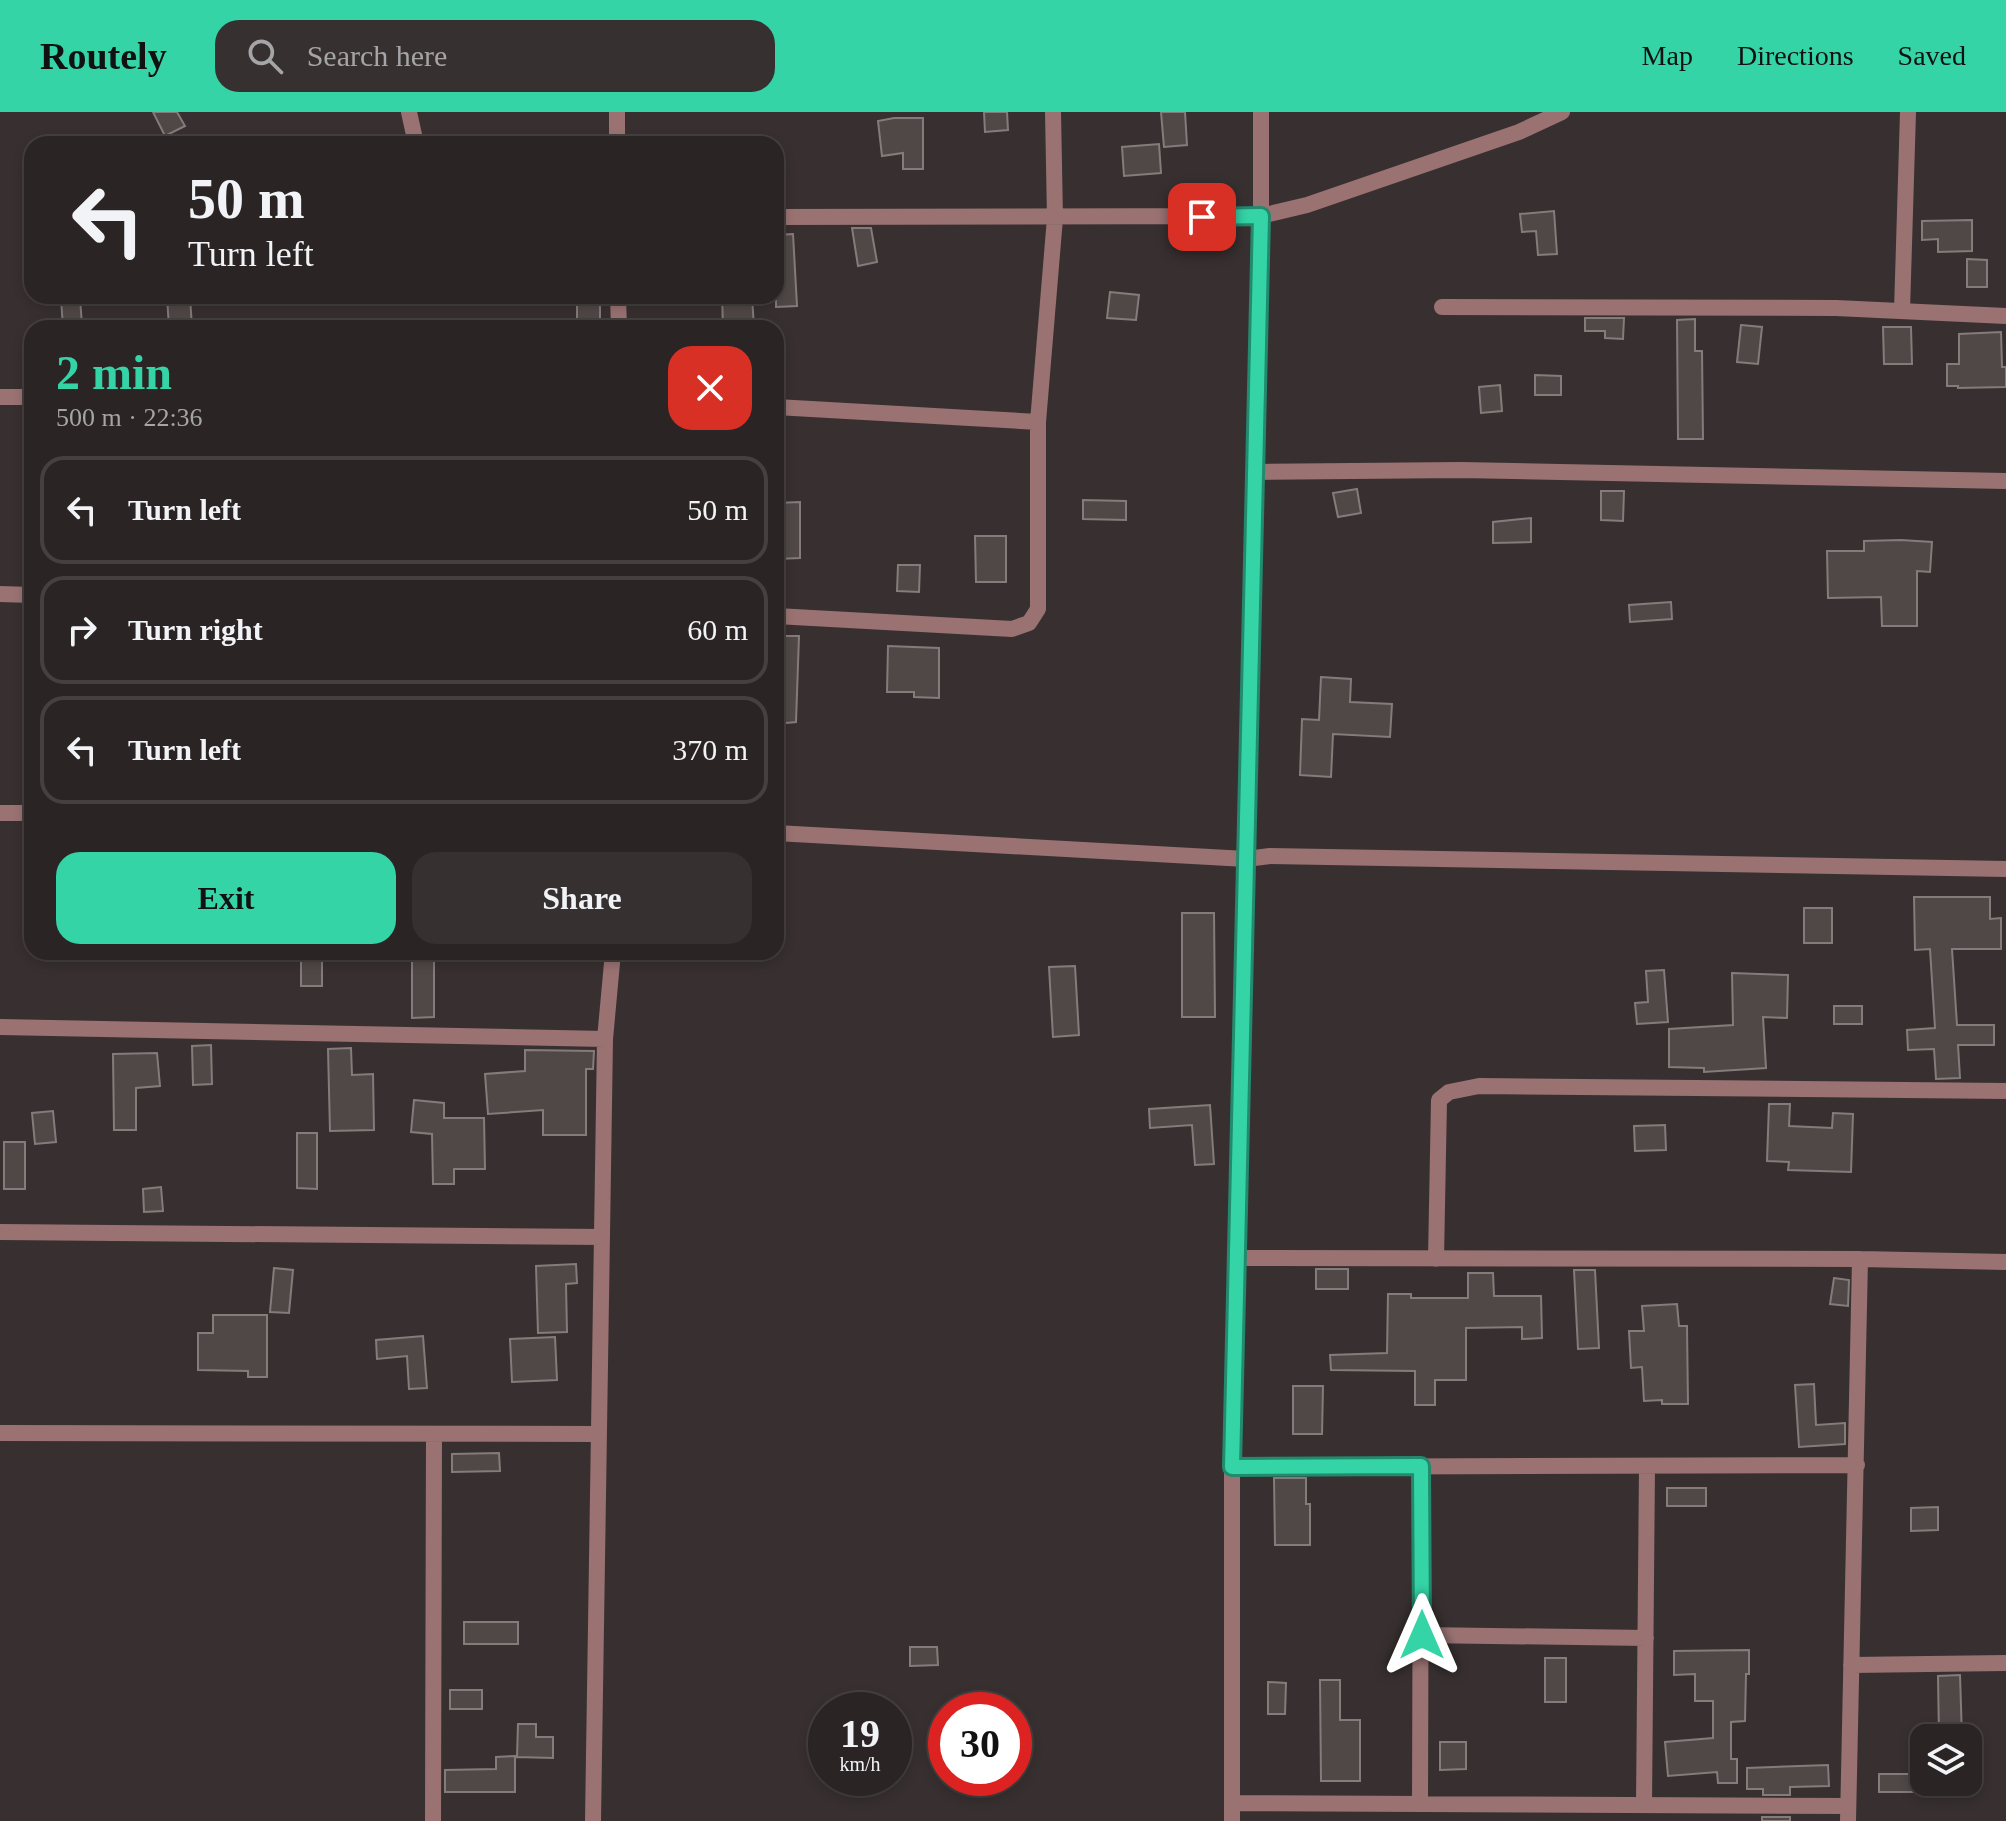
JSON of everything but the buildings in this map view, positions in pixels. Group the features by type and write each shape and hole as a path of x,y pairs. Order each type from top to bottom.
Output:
{"street":[{"path":"409,112 414,136"},
{"path":"617,112 617,136"},
{"path":"784,616 1012,629 1029,623 1038,609 1038,422 1055,218 1053,112"},
{"path":"1232,1821 1232,1467 1261,112"},
{"path":"784,217 1261,216 1307,205 1519,132 1562,112"},
{"path":"1902,311 1908,112"},
{"path":"1442,307 1836,308 2006,316"},
{"path":"0,397 24,397"},
{"path":"784,407 1038,422"},
{"path":"1255,472 1461,470 2006,481"},
{"path":"0,594 24,595"},
{"path":"0,813 24,813"},
{"path":"784,833 1246,859 1270,856 2006,869"},
{"path":"593,1821 605,1039 612,960"},
{"path":"0,1027 605,1039"},
{"path":"1436,1259 1439,1100 1449,1092 1479,1086 2006,1091"},
{"path":"0,1232 602,1237"},
{"path":"1237,1258 2006,1262"},
{"path":"1232,1803 1644,1805 1848,1814 1860,1259"},
{"path":"0,1433 599,1434"},
{"path":"433,1821 434,1434"},
{"path":"1232,1467 1857,1465"},
{"path":"1420,1804 1421,1466"},
{"path":"1644,1805 1647,1466"},
{"path":"1422,1635 1646,1638"},
{"path":"1851,1665 2006,1663"}],"route":[{"path":"1202,217 1261,216 1232,1467 1421,1466 1422,1635"}]}
